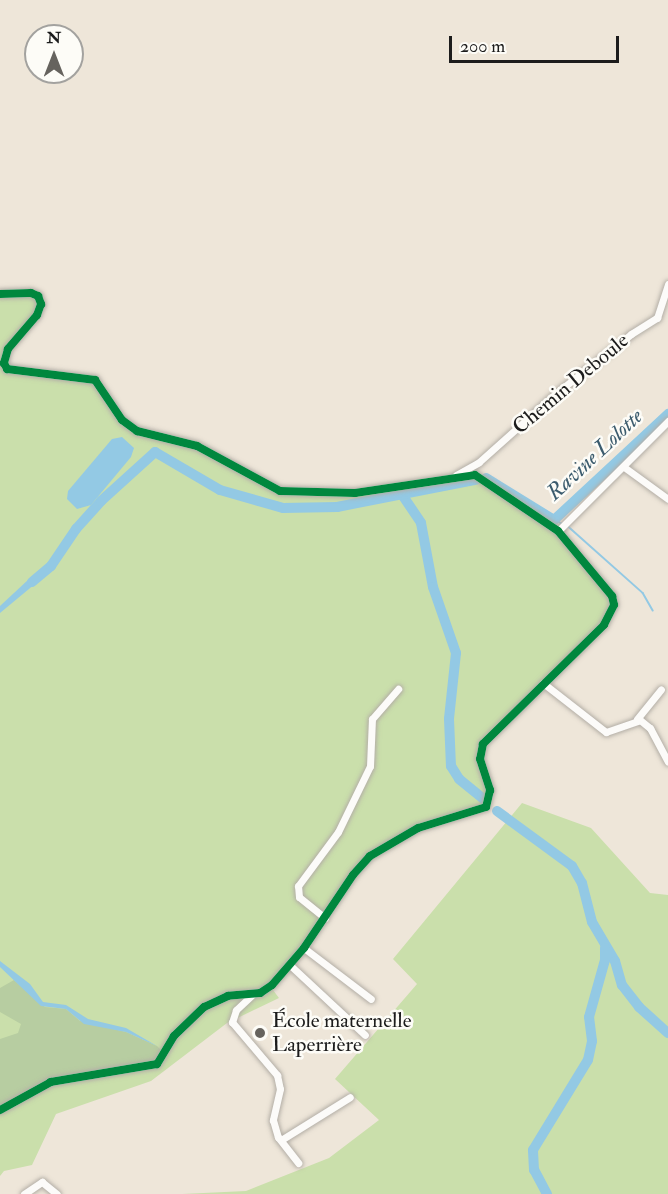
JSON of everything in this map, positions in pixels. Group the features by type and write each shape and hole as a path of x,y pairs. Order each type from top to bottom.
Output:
{"street":[{"name":"Chemin Deboule","path":"456,475 479,462 555,394 631,334 657,318 668,284"},
{"path":"0,294 31,293 38,296 41,304 38,315 8,349 4,363 6,369 94,380 122,420 137,431 207,451 270,488 333,494 397,488 456,475 480,477 558,531 612,596 614,605 604,625 483,744 480,759 490,790 486,807 418,828 389,843 353,874 291,966 272,985 252,995 236,1010 232,1022 277,1075 280,1089 273,1120 280,1139 298,1163"},
{"path":"558,531 668,421"},
{"path":"624,467 668,499"},
{"path":"543,683 606,732 616,731 637,719 662,689"},
{"path":"324,918 299,897 298,886 338,832 370,766 372,719 398,689"},
{"path":"637,719 650,728 668,763"},
{"path":"304,948 371,999"},
{"path":"291,966 364,1035"},
{"path":"0,1110 51,1082 157,1064 174,1036 195,1014 219,998 252,995"},
{"path":"280,1139 350,1097"},
{"path":"24,1194 42,1182 57,1194"}],"green space":[{"path":"31,293 41,304 13,341 7,369 95,380 122,420 137,431 197,446 270,488 333,494 470,474 558,531 612,596 612,615 481,750 489,804 418,828 370,856 304,948 270,986 279,998 227,1023 151,1081 56,1114 32,1165 4,1171 0,1176 0,294"},
{"path":"522,803 591,828 650,893 668,895 668,1194 182,1194 246,1191 329,1158 379,1120 335,1079 417,984 393,959"},
{"path":"14,980 45,1007 66,1009 80,1021 126,1032 157,1046 165,1054 157,1064 62,1079 0,1110 0,1039 18,1033 21,1024 0,1012 0,988"}],"water":[{"path":"122,437 134,448 131,457 91,505 77,509 67,499 68,491 112,439"},
{"path":"42,575 41,579 0,613 0,606 29,579"},
{"path":"0,961 30,984 43,1002 66,1005 88,1019 126,1028 157,1046 126,1032 84,1024 66,1009 41,1006 0,967"}],"waterway":[{"name":"Ravine Lolotte","path":"486,478 554,520 668,414"},
{"path":"32,582 51,566 76,529 101,501 155,452 220,490 283,508 337,507 475,480"},
{"path":"403,496 421,523 433,587 456,653 449,719 451,766 459,779 485,800"},
{"name":"Ravine Lolotte","path":"554,520 561,523"},
{"path":"569,527 643,593 653,610"},
{"path":"497,811 572,866 582,883 592,922 615,961 622,985 639,1007 668,1033"},
{"path":"547,1194 534,1170 533,1150 588,1060 592,1041 589,1017 605,960 605,948"}],"cycle path":[{"path":"0,294 31,293 38,296 41,304 37,315 8,349 4,363 7,369 95,380 122,420 137,431 197,446 280,491 355,493 475,475 558,531 612,596 614,605 604,625 483,744 480,759 490,790 486,807 418,828 370,856 353,875 304,948 272,985 260,993 228,996 204,1007 174,1036 157,1064 51,1082 0,1110"}],"place":[{"name":"École maternelle Laperrière","path":"260,1033"}]}
